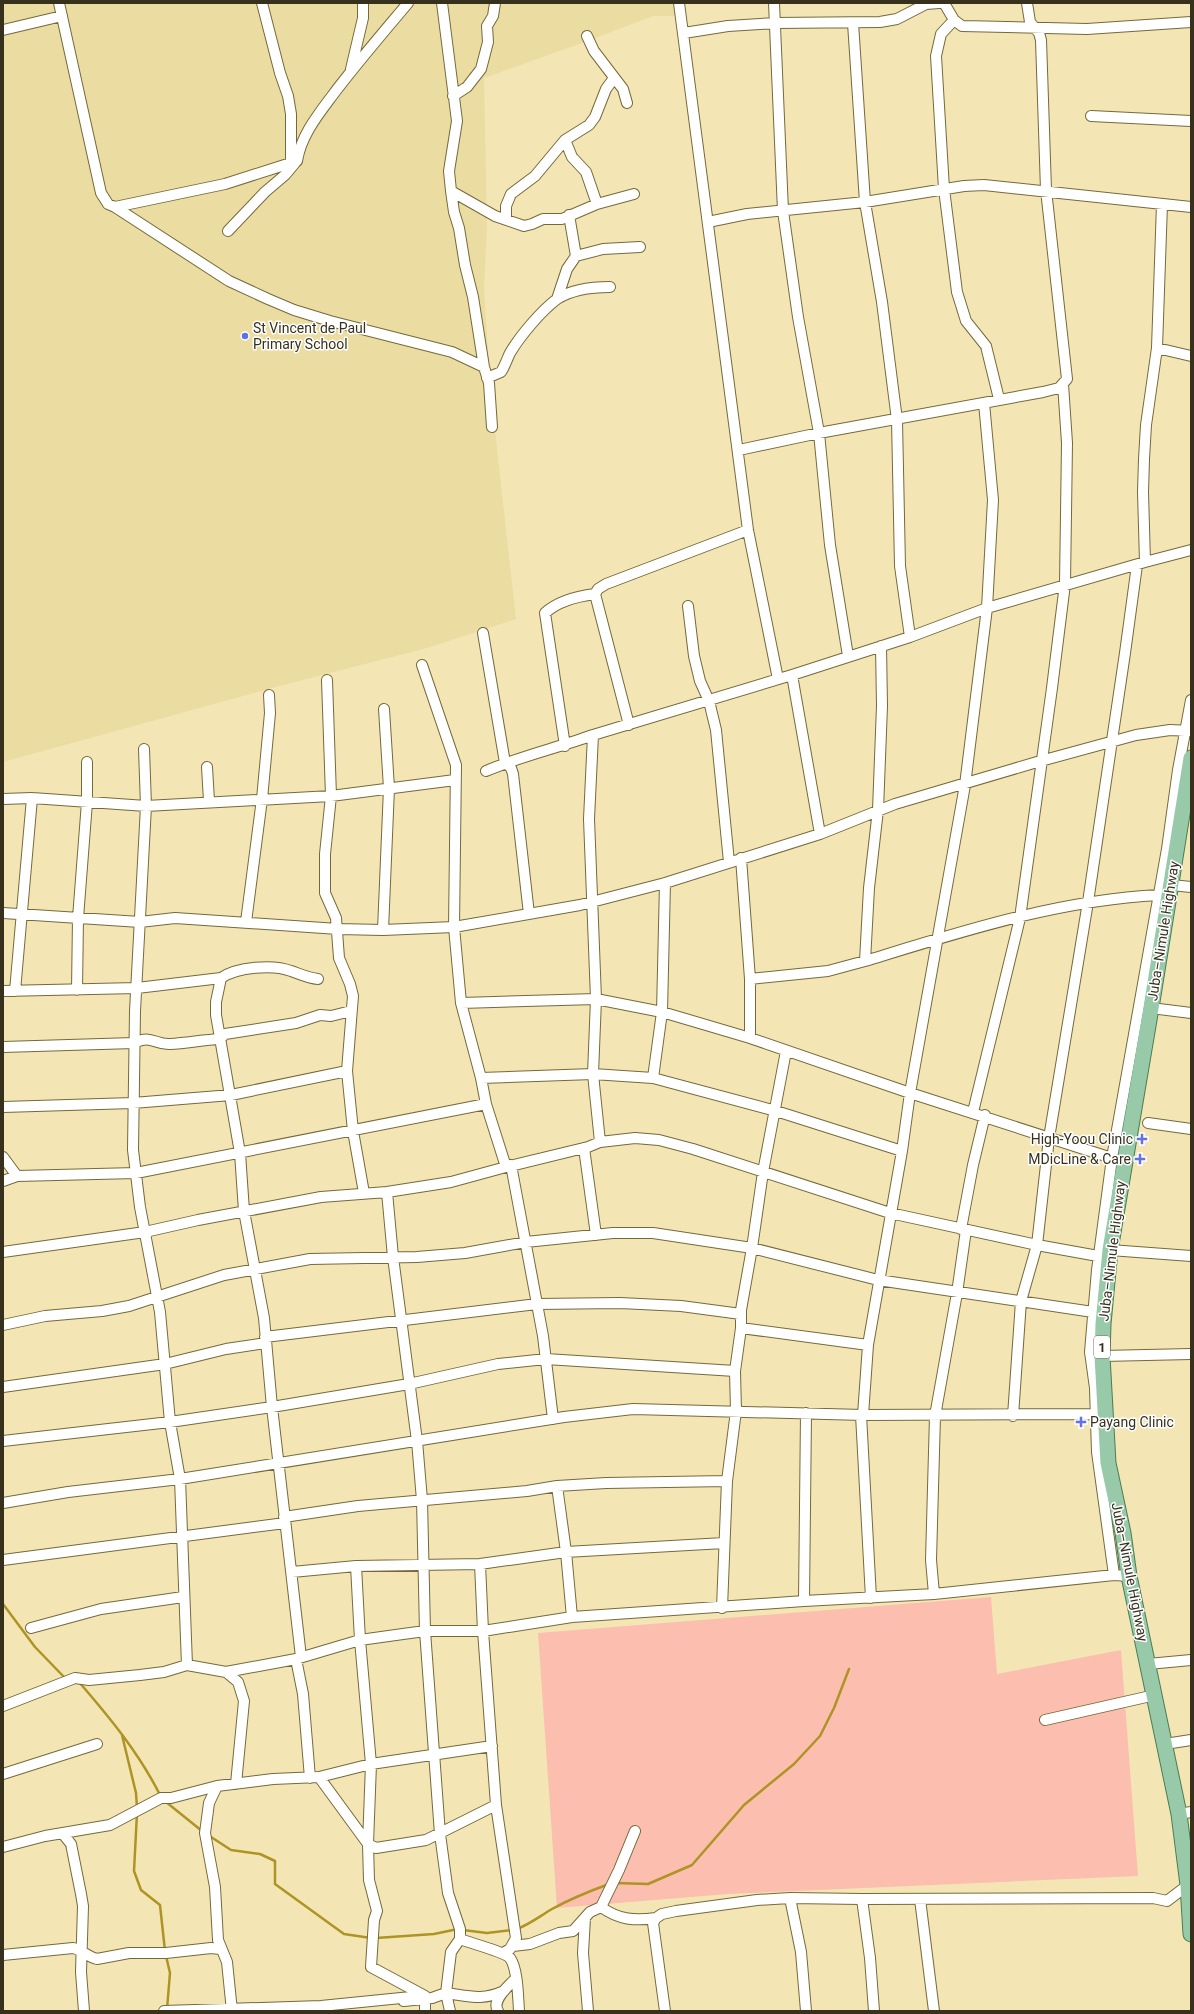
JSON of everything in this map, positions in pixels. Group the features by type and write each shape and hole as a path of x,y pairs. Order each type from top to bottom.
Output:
{"main road":[{"name":"Juba–Nimule Highway","path":"1191,758 1151,1008 1118,1160 1104,1253 1102,1356 1108,1463 1123,1533 1121,1576 1148,1664 1165,1744 1185,1813 1191,1934"}],"street":[{"path":"59,3 100,192 108,204 115,207 229,281 268,299 301,312 452,352 484,368"},
{"path":"262,3 280,73 288,96 291,114 294,162"},
{"path":"350,71 363,18 363,3"},
{"path":"228,231 265,192 285,175 294,162 299,148 315,119 350,71 408,3"},
{"path":"442,3 457,121 449,170 451,191 465,265 473,296 484,368 487,378 492,427"},
{"path":"453,96 466,87 481,69 488,42 488,26 493,16 495,3"},
{"path":"679,3 708,222 721,336 739,450 748,530 778,679"},
{"path":"774,3 784,211 798,317 819,433 830,545 848,656"},
{"path":"684,33 728,26 774,23 880,22 897,19 921,6 939,3"},
{"path":"944,3 954,20 962,26 1088,29 1191,22"},
{"path":"739,450 819,433 897,420 999,399 1043,392 1059,388 1067,378 1046,190 1041,40 1028,15 1027,3"},
{"path":"3,30 62,16"},
{"path":"954,20 941,34 936,56 944,189 957,292 966,321 986,346 999,399"},
{"path":"853,23 865,202 882,302 897,420 900,566 910,636"},
{"path":"587,36 594,51 623,89 627,104"},
{"path":"506,220 506,206 511,194 534,176 565,140 589,125 595,117 606,89 614,78"},
{"path":"1091,116 1191,121"},
{"path":"565,140 572,157 586,172 597,204"},
{"path":"115,207 225,184 294,162"},
{"path":"708,222 747,214 865,202 944,189 984,185 1046,190 1191,207"},
{"path":"451,191 506,220 528,225 543,219 562,219 597,204 634,194"},
{"path":"1013,1416 1021,1301 1037,1245 1049,1138 1088,902 1141,563 1146,425 1157,348 1162,204"},
{"path":"569,216 576,256"},
{"path":"557,299 567,269 576,256 603,249 640,247"},
{"path":"487,378 501,372 509,354 517,342 540,315 557,299 591,287 610,287"},
{"path":"1157,348 1191,356"},
{"path":"973,1112 1020,918 1065,584 1067,443 1063,384"},
{"path":"871,1598 862,1415 868,1345 878,1280 902,1151 910,1093 936,939 965,784 987,608 994,500 984,403"},
{"path":"629,725 595,594 598,589 606,584 748,530"},
{"path":"486,771 505,763 565,746 792,675 881,646 987,608 1065,584 1191,550"},
{"path":"565,746 545,613 562,603 582,596 595,594"},
{"path":"688,606 694,656 700,681 709,701 716,730 729,862"},
{"path":"483,633 505,763 511,768 513,774 529,914"},
{"path":"865,961 869,888 878,810 882,706 881,646"},
{"path":"422,665 457,771 455,780 454,927 461,1003 481,1078 486,1104 508,1166 526,1242 546,1359 553,1419"},
{"path":"792,675 820,834"},
{"path":"327,680 331,796 325,854 325,893 336,918 339,958 350,984 352,996 353,1006 351,1011 347,1071 353,1131 364,1193"},
{"path":"246,922 262,799 270,713 269,695"},
{"path":"461,1003 596,999 662,1012 750,1038 910,1093 973,1112 1118,1160 1159,895 1188,730 1191,700"},
{"path":"383,930 389,788 384,709"},
{"path":"3,913 140,922 175,918 338,929 383,930 454,927 592,902 665,883 820,834 878,810 1042,760 1147,733 1188,730"},
{"path":"593,736 589,819 596,999 594,1074 600,1142"},
{"path":"144,749 146,806 134,1043 133,1150 145,1232 160,1312 170,1422 180,1479 183,1597 187,1665"},
{"path":"77,990 78,918 87,802 87,762"},
{"path":"207,767 208,801"},
{"path":"3,799 32,798 146,806 208,801 331,796 455,780"},
{"path":"15,991 32,798"},
{"path":"741,858 750,979 750,1038"},
{"path":"653,1078 662,1012 665,883"},
{"path":"1171,885 1191,887"},
{"path":"750,979 828,971 936,939 1088,902 1159,895"},
{"path":"3,991 137,988 221,978 233,971 268,968 290,970 318,979"},
{"path":"221,978 216,1002 220,1039 240,1153 244,1211 264,1318 272,1407 292,1572 299,1658 315,1777 368,1844 376,1848 416,1842 440,1834 496,1805"},
{"path":"1151,1008 1191,1013"},
{"path":"3,1052 3,1047 134,1043 147,1039 153,1039 168,1044 220,1039 225,1034 296,1023 320,1015 331,1016 351,1011"},
{"path":"722,1608 727,1481 736,1411 735,1372 741,1314 763,1172 776,1111 786,1051"},
{"path":"3,1107 133,1103 231,1095 347,1071"},
{"path":"481,1078 594,1074 653,1078 776,1111 902,1151"},
{"path":"3,1181 17,1176 136,1173 486,1104"},
{"path":"934,1594 931,1560 935,1416 956,1293 963,1230 973,1165 984,1116"},
{"path":"1148,1123 1191,1129"},
{"path":"3,1252 145,1232 244,1211 321,1197 388,1192 451,1182 508,1166 584,1148 600,1142 635,1138 659,1140 890,1213 963,1230 1037,1245 1104,1253 1191,1256"},
{"path":"584,1148 596,1235"},
{"path":"3,1157 17,1176"},
{"path":"388,1192 393,1257 417,1441 422,1500 424,1631 435,1754 440,1834 448,1893 460,1929 460,1939 451,1952 446,1993 450,2011"},
{"path":"3,1325 45,1316 102,1311 130,1306 198,1282 255,1268 310,1259 393,1257 465,1253 526,1242 596,1235 653,1232 752,1248 878,1280 956,1293 1093,1312"},
{"path":"3,1706 76,1678 89,1680 140,1675 164,1672 187,1665 226,1672 299,1658 360,1640 424,1631 483,1631 572,1617 722,1608 804,1600 934,1594 1121,1576 1097,1452 1096,1414 1090,1352 1093,1312 1104,1253"},
{"path":"3,1387 165,1364 265,1340 401,1320 537,1304 620,1303 681,1306 741,1314"},
{"path":"740,1328 868,1345"},
{"path":"1102,1356 1191,1354"},
{"path":"3,1441 170,1422 272,1407 409,1384 498,1364 546,1359 735,1372"},
{"path":"3,1503 68,1492 180,1479 553,1419 633,1409 935,1416 1096,1414"},
{"path":"804,1600 806,1413"},
{"path":"3,1560 182,1538 358,1506 527,1491 557,1486 606,1483 727,1481"},
{"path":"557,1486 566,1552 572,1617"},
{"path":"292,1572 356,1566 480,1564 566,1552 724,1543"},
{"path":"480,1564 483,1631 496,1805 516,1938 513,1946"},
{"path":"356,1566 360,1640 371,1764 368,1844 370,1889 377,1911 374,1920 371,1967 425,1996"},
{"path":"30,1628 101,1609 183,1597"},
{"path":"1148,1664 1191,1660"},
{"path":"226,1672 238,1682 244,1701 236,1784"},
{"path":"1045,1720 1155,1696"},
{"path":"1165,1744 1191,1740"},
{"path":"3,1774 97,1744"},
{"path":"3,1847 45,1836 110,1825 161,1798 170,1798 217,1786 315,1777 371,1764 492,1746"},
{"path":"217,1786 209,1803 205,1833 215,1887 216,1924 220,1949 227,1962 232,2010"},
{"path":"503,1953 513,1946 530,1944 559,1933 573,1930 590,1912 601,1907 635,1832"},
{"path":"63,1834 72,1844 82,1894 83,1906 81,1950 82,1998 84,2011"},
{"path":"601,1907 613,1915 632,1920 656,1918 676,1911 757,1900 790,1898 862,1900 1153,1898 1167,1901 1189,1885"},
{"path":"790,1898 801,1952 806,2011"},
{"path":"920,1899 934,2011"},
{"path":"862,1900 870,1958 874,2011"},
{"path":"585,1918 583,1953 588,2011"},
{"path":"656,1918 653,1923 654,1939 665,1998 665,2011"},
{"path":"460,1939 503,1953 509,1958 513,1964 516,1978 519,2011"},
{"path":"3,1955 66,1948 81,1950 92,1958 97,1959 129,1953 166,1954 211,1948 220,1949"},
{"path":"498,2011 496,2002 516,1978"},
{"path":"425,1996 404,2001 432,1998 446,1993 480,1998 493,1996 504,1991"},
{"path":"164,2011 371,2007 425,1996"},
{"path":"425,1996 425,2011"}],"shaded area":[{"name":"St Vincent de Paul Primary School","path":"3,3 675,3 677,16 653,16 484,78 487,226 484,287 490,385 516,619 427,648 272,688 3,762"},
{"path":"991,1597 997,1674 1121,1650 1138,1876 728,1894 557,1908 538,1633"}],"waterway":[{"path":"3,1604 35,1647 65,1678"},
{"path":"616,1883 648,1884 692,1865 744,1805 794,1764 820,1736 834,1708 849,1669"},
{"path":"79,1682 113,1722 143,1765 160,1795"},
{"path":"122,1735 136,1793 137,1808"},
{"path":"166,1802 202,1831"},
{"path":"137,1813 134,1871 141,1890 160,1905 165,1951"},
{"path":"208,1835 231,1850 260,1854 275,1861 275,1884 344,1934 371,1938"},
{"path":"517,1929 566,1902 609,1884"},
{"path":"376,1938 434,1934 458,1929"},
{"path":"463,1930 487,1933 512,1930"},
{"path":"166,1956 170,1973 167,2009"}],"place":[{"name":"St Vincent de Paul Primary School","path":"245,336"},
{"name":"High-Yoou Clinic","path":"1142,1139"},
{"name":"MDicLine & Care","path":"1140,1159"},
{"name":"Payang Clinic","path":"1081,1422"}]}
